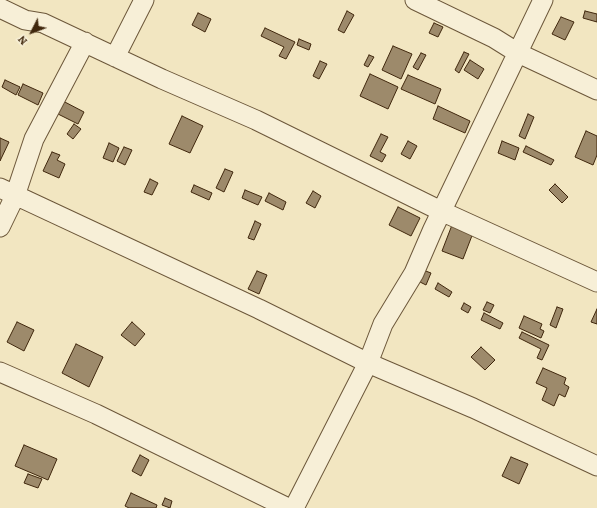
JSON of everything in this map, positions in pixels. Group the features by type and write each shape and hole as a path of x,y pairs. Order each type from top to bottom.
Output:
{"street":[{"path":"115,57 144,0"},
{"path":"415,0 494,38 518,53 597,90"},
{"path":"294,508 368,363 382,324 414,273 441,211 543,0"},
{"path":"0,8 25,20 43,23 162,79 256,120 441,211 597,282"},
{"path":"0,227 8,192 85,42"},
{"path":"8,192 252,306 368,363 472,408 597,466"},
{"path":"0,372 96,414 288,508"}],"building":[{"path":"347,11 354,15 344,33 338,30"},
{"path":"585,11 597,14 597,22 583,18"},
{"path":"198,13 211,19 205,32 192,25"},
{"path":"561,17 574,22 565,40 552,34"},
{"path":"434,23 443,27 438,37 429,33"},
{"path":"265,28 295,42 286,59 279,56 284,47 261,36"},
{"path":"299,39 311,44 309,50 297,45"},
{"path":"393,46 412,54 401,79 382,70"},
{"path":"464,52 469,54 459,73 455,70"},
{"path":"421,53 426,55 418,70 413,67"},
{"path":"369,55 374,57 368,67 364,65"},
{"path":"470,60 484,69 478,79 464,70"},
{"path":"320,61 327,64 319,79 313,76"},
{"path":"370,74 398,87 388,109 360,96"},
{"path":"408,75 441,89 435,104 401,89"},
{"path":"5,80 20,87 16,95 2,87"},
{"path":"23,84 43,93 38,105 18,95"},
{"path":"61,100 84,112 78,124 54,112"},
{"path":"438,106 470,121 465,133 433,119"},
{"path":"528,114 534,117 525,139 519,136"},
{"path":"182,116 203,126 190,153 169,144"},
{"path":"74,124 81,129 73,139 67,134"},
{"path":"586,131 597,136 597,155 593,165 575,157"},
{"path":"381,134 388,137 380,152 386,155 382,162 370,156"},
{"path":"0,138 9,142 0,161"},
{"path":"408,141 417,146 410,159 401,154"},
{"path":"502,141 519,148 515,160 498,153"},
{"path":"109,143 119,148 113,162 103,158"},
{"path":"526,146 554,160 551,165 523,152"},
{"path":"124,147 132,150 125,165 117,161"},
{"path":"52,152 60,155 57,160 65,164 59,178 43,171"},
{"path":"225,169 233,172 224,192 216,188"},
{"path":"150,179 158,183 152,195 144,192"},
{"path":"555,184 568,197 562,203 549,190"},
{"path":"194,185 212,193 209,200 191,192"},
{"path":"245,190 262,197 258,205 242,198"},
{"path":"313,191 321,196 315,208 306,203"},
{"path":"269,193 286,202 283,210 265,201"},
{"path":"398,207 420,218 411,236 389,225"},
{"path":"255,221 261,224 254,240 248,238"},
{"path":"452,225 473,233 463,259 442,251"},
{"path":"423,270 431,273 426,285 418,281"},
{"path":"257,271 267,275 259,294 248,289"},
{"path":"438,283 452,292 449,297 435,289"},
{"path":"487,302 494,305 490,313 483,310"},
{"path":"464,303 471,307 468,313 461,309"},
{"path":"557,307 563,309 556,328 550,325"},
{"path":"597,309 597,324 591,322"},
{"path":"484,313 503,323 500,329 481,320"},
{"path":"524,316 542,324 540,329 544,331 541,338 519,328"},
{"path":"17,322 34,330 24,351 7,342"},
{"path":"132,322 145,334 135,346 121,335"},
{"path":"522,332 549,345 542,360 537,358 541,349 519,338"},
{"path":"76,344 103,357 89,387 62,373"},
{"path":"481,347 495,360 485,370 471,357"},
{"path":"543,368 566,378 564,384 569,387 565,397 559,394 554,406 542,400 547,388 536,383"},
{"path":"24,445 57,459 48,480 15,466"},
{"path":"140,455 149,460 141,476 132,471"},
{"path":"511,457 528,464 519,484 502,476"},
{"path":"28,474 42,479 38,488 24,483"},
{"path":"131,493 157,505 156,508 129,508 125,506"},
{"path":"165,498 172,501 170,508 162,505"}]}
